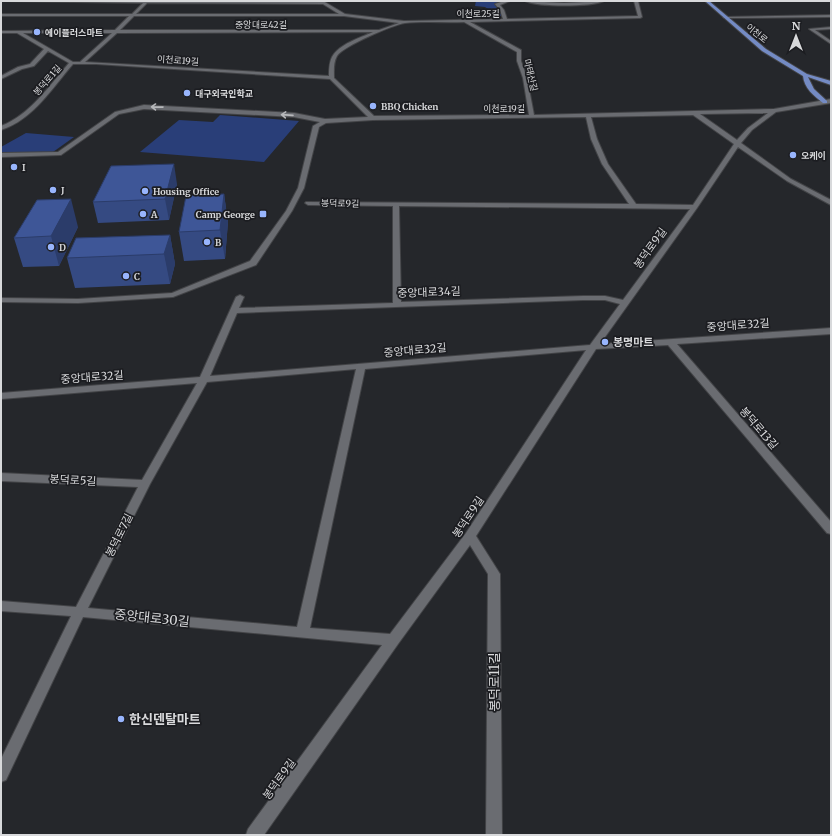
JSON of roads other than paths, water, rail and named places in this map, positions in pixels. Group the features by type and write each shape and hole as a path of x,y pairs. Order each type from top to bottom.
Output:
{"main road":[{"name":"이천로","path":"707,1 764,50 805,75 805,80 808,84 829,103"},
{"path":"805,75 831,83"}],"street":[{"path":"1,1 325,3"},
{"path":"40,7 52,1"},
{"path":"81,63 116,32 147,1"},
{"name":"이천로25길","path":"320,1 344,15 404,22 605,20 640,16 636,1"},
{"path":"506,21 502,10 497,4 508,1"},
{"path":"527,1 548,4 588,3 602,1"},
{"path":"628,1 636,1"},
{"path":"12,22 22,15 34,10"},
{"path":"1,15 344,15"},
{"path":"725,17 831,16"},
{"name":"마태산길","path":"464,21 519,51 519,61 525,78 532,117"},
{"name":"중앙대로42길","path":"2,31 380,31 404,22"},
{"path":"2,31 6,26"},
{"path":"831,28 811,29 831,43"},
{"path":"373,118 331,78 334,57 340,51 380,31"},
{"name":"봉덕로1길","path":"1,128 14,123 27,114 72,63 17,32"},
{"path":"1,78 14,70 32,65 47,49"},
{"name":"이천로19길","path":"72,63 331,78"},
{"name":"봉덕로9길","path":"254,835 393,640 470,536 593,347 695,207 737,144 750,129 774,110 829,103"},
{"name":"이천로19길","path":"1,155 59,154 117,113 144,107 294,116 325,121 373,118 588,116 774,110"},
{"path":"741,112 759,122"},
{"path":"694,113 789,180 831,203"},
{"path":"588,116 594,139 605,164 634,206"},
{"path":"1,300 78,301 173,295 253,264 289,210 301,188 316,126 325,121"},
{"name":"봉덕로9길","path":"308,203 695,207"},
{"path":"396,204 397,305"},
{"name":"봉덕로7길","path":"1,775 80,611 145,484 203,381 240,297"},
{"name":"중앙대로34길","path":"234,311 583,298 605,298 625,303"},
{"name":"중앙대로32길","path":"1,396 203,381 593,347 831,331"},
{"name":"봉덕로13길","path":"670,342 831,530"},
{"path":"302,633 361,367"},
{"name":"봉덕로5길","path":"1,477 145,484"},
{"name":"봉덕로11길","path":"470,536 494,574 494,835"},
{"name":"중앙대로30길","path":"1,606 80,611 302,633 393,640"}],"place":[{"name":"에이플러스마트","path":"37,32"},
{"name":"대구외국인학교","path":"187,93"},
{"name":"BBQ Chicken","path":"373,106"},
{"name":"오케이","path":"793,155"},
{"name":"I","path":"14,167"},
{"name":"J","path":"53,190"},
{"name":"Housing Office","path":"145,191"},
{"name":"A","path":"143,214"},
{"name":"Camp George","path":"263,214"},
{"name":"B","path":"207,242"},
{"name":"D","path":"51,247"},
{"name":"C","path":"126,276"},
{"name":"봉명마트","path":"605,342"},
{"name":"한신덴탈마트","path":"121,719"}]}
